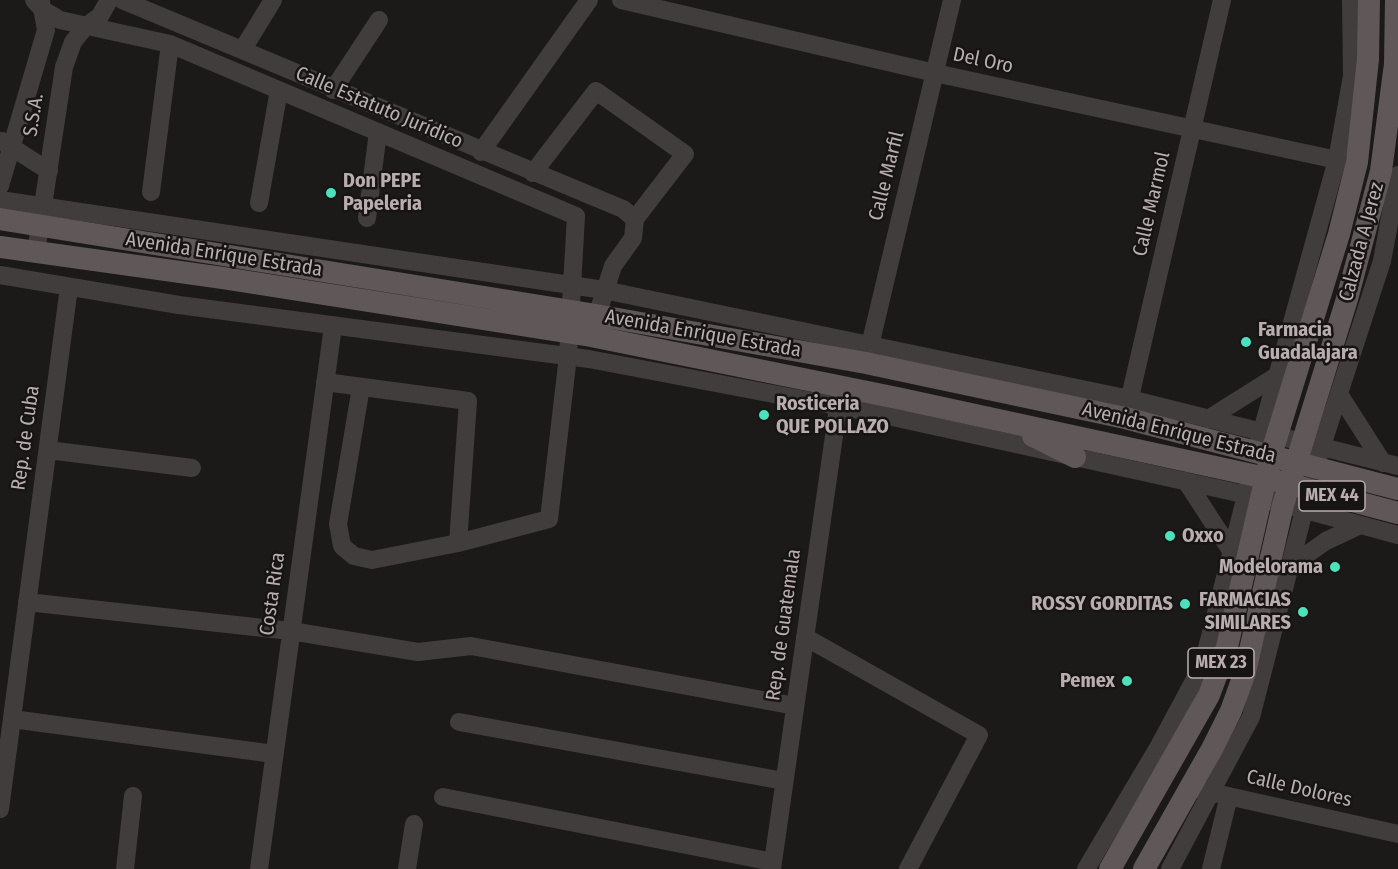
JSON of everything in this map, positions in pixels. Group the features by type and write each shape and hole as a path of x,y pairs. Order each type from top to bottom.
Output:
{"main road":[{"name":"Calzada A Jerez","path":"1267,444 1339,234 1357,162 1368,59 1369,0"},
{"name":"Calzada A Jerez","path":"1309,455 1381,171 1395,64 1396,0"},
{"name":"Avenida Enrique Estrada","path":"0,219 42,215 582,324 839,396 1002,421 1297,498 1398,513"},
{"name":"Avenida Enrique Estrada","path":"0,247 582,324 710,335 868,353 1127,409 1267,444 1309,455 1398,489"},
{"path":"1002,421 1075,457"},
{"name":"MEX 23","path":"1110,869 1209,695 1227,647 1256,486 1267,444"},
{"name":"MEX 23","path":"1144,869 1231,711 1245,672 1309,455"},
{"path":"1159,746 1162,779"}],"street":[{"name":"S.S.A.","path":"36,252 64,67 73,42 85,27 100,16 109,0"},
{"path":"243,50 273,0"},
{"path":"481,152 589,0"},
{"name":"Del Oro","path":"621,0 935,74 1192,127 1337,160"},
{"name":"Calle Marfil","path":"868,353 952,0"},
{"name":"Calle Marmol","path":"1127,409 1222,0"},
{"path":"1127,409 1208,419 1267,444 1278,375 1337,160 1352,76 1351,0"},
{"name":"Calle Estatuto Jurídico","path":"128,1 333,90 623,209 635,219"},
{"name":"S.S.A.","path":"0,186 5,143 46,30 39,3"},
{"name":"Calle Estatuto Jurídico","path":"39,3 60,20 170,44 576,216"},
{"path":"333,90 379,20"},
{"path":"151,192 170,44"},
{"path":"259,203 279,90"},
{"path":"361,387 338,524 342,546 354,555 372,560 458,543 549,519 568,356 582,324 604,290 614,266 633,238 635,219 685,154 596,91 533,173"},
{"path":"367,218 378,132"},
{"path":"5,143 49,171"},
{"path":"1391,464 1309,455 1339,394 1382,261 1398,175"},
{"path":"587,196 576,216 572,285 590,359"},
{"path":"0,200 42,215 604,290 715,312 868,353"},
{"path":"0,275 179,305 590,359 839,396 1075,457 1186,481 1256,486 1232,552 1203,664 1159,746 1086,869"},
{"name":"Rep. de Cuba","path":"0,809 69,287"},
{"path":"710,335 715,312"},
{"name":"Costa Rica","path":"259,869 333,326"},
{"path":"1208,419 1278,375"},
{"path":"325,382 468,401 458,543"},
{"path":"1339,394 1391,464"},
{"name":"Rep. de Guatemala","path":"772,866 839,396"},
{"path":"48,450 192,468"},
{"path":"1186,481 1232,552"},
{"path":"1170,869 1221,794 1251,717 1292,565 1297,498 1360,525 1398,536"},
{"path":"1292,565 1326,541 1360,525"},
{"path":"27,602 291,631 418,652 471,646 795,706"},
{"path":"805,637 979,735 908,869"},
{"path":"12,719 274,754"},
{"path":"459,722 784,781"},
{"name":"Calle Dolores","path":"1191,787 1398,834"},
{"path":"1211,869 1221,794"},
{"path":"125,869 133,796"},
{"path":"443,797 772,866"},
{"path":"407,869 414,824"}],"place":[{"name":"Don PEPE Papeleria","path":"331,193"},
{"name":"Farmacia Guadalajara","path":"1246,342"},
{"name":"Rosticeria QUE POLLAZO","path":"764,415"},
{"name":"Oxxo","path":"1170,536"},
{"name":"Modelorama","path":"1335,567"},
{"name":"ROSSY GORDITAS","path":"1185,604"},
{"name":"FARMACIAS SIMILARES","path":"1303,612"},
{"name":"Pemex","path":"1127,681"}]}
